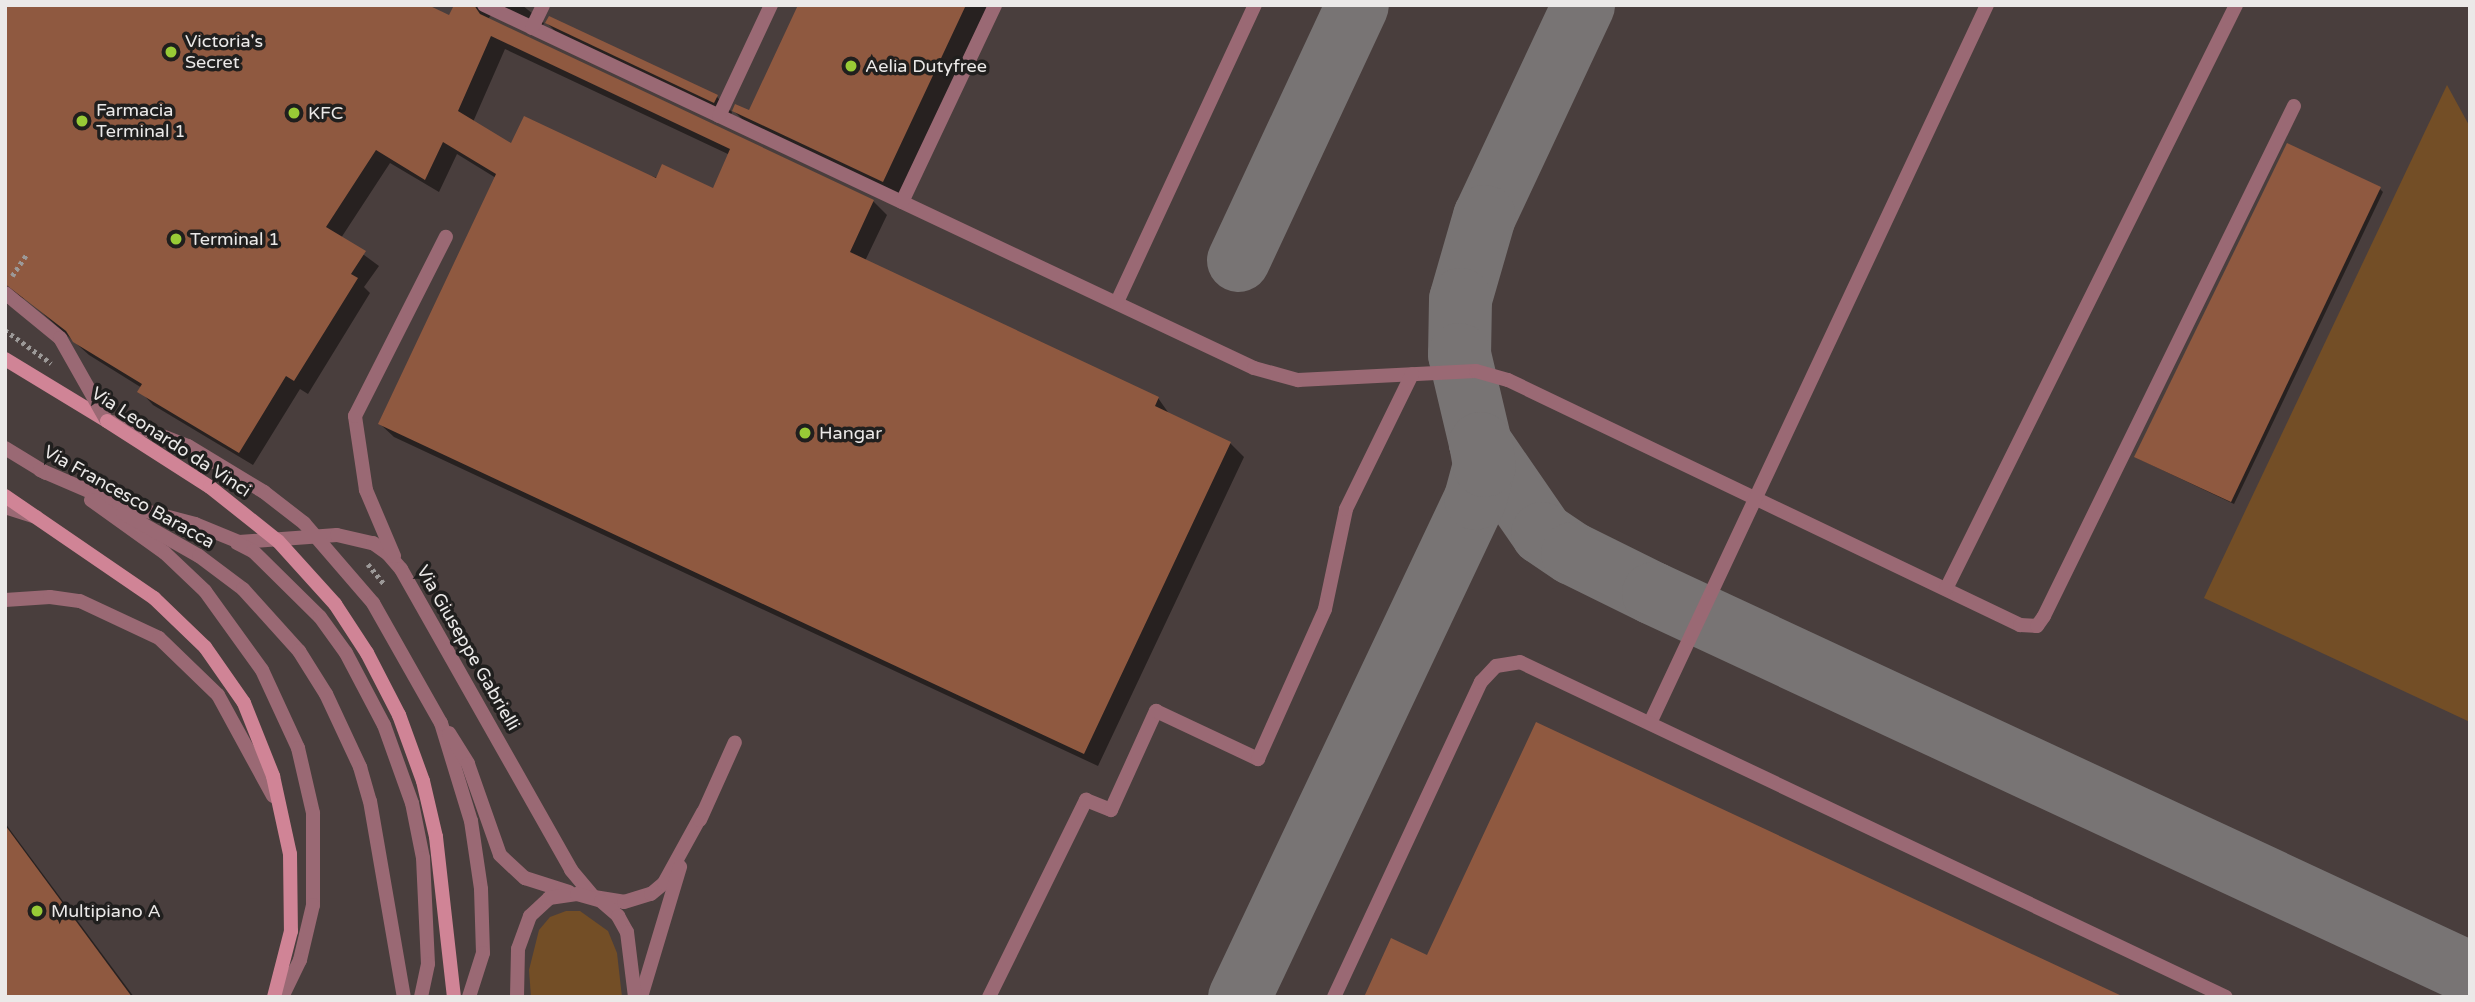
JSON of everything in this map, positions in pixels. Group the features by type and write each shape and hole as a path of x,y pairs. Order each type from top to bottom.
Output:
{"main road":[{"name":"Via Leonardo da Vinci","path":"5,359 210,487 278,541 328,596 362,645 398,715 423,781 436,837 454,997"},
{"path":"5,496 154,598 226,675 260,737 279,797 290,854 291,932 274,997"}],"street":[{"path":"484,5 1276,377 1298,380 1476,371 1508,380 2021,625 2037,625 2044,616 2294,106"},
{"path":"532,28 543,5"},
{"path":"719,116 771,5"},
{"path":"902,202 995,5"},
{"path":"1117,302 1255,5"},
{"path":"1650,723 1987,5"},
{"path":"1946,589 2235,5"},
{"path":"401,569 366,490 355,416 446,237"},
{"path":"5,293 60,338 107,421 144,429 188,446 264,492 304,523 373,603 441,723 468,764 478,820 484,940 482,964 469,997"},
{"path":"989,997 1086,800 1111,810 1156,711 1258,759 1325,608 1346,509 1412,374"},
{"name":"Via Francesco Baracca","path":"5,448 86,497 199,555 273,619 299,651 346,734 367,790 404,997"},
{"name":"Via Giuseppe Gabrielli","path":"40,470 119,505 195,524 228,539 259,542 337,535 373,543 401,569 571,870 594,897 618,916 626,932 635,997"},
{"path":"86,497 165,553 205,592 262,670 290,726 313,813 315,877 308,932 282,997"},
{"path":"5,507 37,517"},
{"path":"228,539 253,551 320,617 346,653 384,725 412,803 422,858 428,964 421,997"},
{"path":"5,600 50,597 90,604 135,624 179,653 209,683 239,729 270,787 290,854"},
{"path":"1334,997 1481,682 1496,666 1520,662 2226,997"},
{"path":"640,997 679,868 735,742"},
{"path":"478,820 514,870 533,881 577,894 624,902 652,894 669,874 703,812"},
{"path":"517,997 518,949 530,916 549,898 577,894"}],"path":[{"path":"5,286 26,255"}],"shaded area":[{"path":"5,5 2470,5 2470,997 5,997"},
{"path":"2447,85 2470,127 2470,722 2204,598"},
{"path":"566,911 580,911 608,931 617,953 622,997 531,997 529,970 539,930 550,917"}],"building":[{"name":"Hangar","path":"5,5 428,5 449,15 454,5 474,5 480,14 874,200 850,252 1159,397 1155,406 1231,442 1084,754 378,424 496,174 443,142 425,180 376,150 326,227 366,251 351,274 358,278 294,381 286,376 239,453 137,392 142,384 73,342 66,331 5,284","holes":["491,36 730,149 713,188 662,164 656,178 524,116 511,143 458,111"]},
{"path":"798,5 966,5 883,182 732,111 735,104 749,110"},
{"path":"549,16 718,95 714,103 545,23"},
{"path":"2287,143 2381,187 2231,502 2134,457"},
{"path":"1536,722 2124,997 1364,997 1391,938 1427,955"},
{"name":"Multipiano A","path":"5,825 132,997 5,997"}],"taxiway":[{"path":"1238,260 1357,5"},
{"path":"1583,5 1484,216 1460,299 1459,354 1480,443 1542,533 1572,553 1653,593 2470,973"},
{"path":"1239,997 1475,498 1484,465 1480,443"}],"place":[{"name":"Victoria's Secret","path":"171,52"},
{"name":"Aelia Dutyfree","path":"851,66"},
{"name":"KFC","path":"294,113"},
{"name":"Farmacia Terminal 1","path":"82,121"},
{"name":"Terminal 1","path":"176,239"},
{"name":"Hangar","path":"805,433"},
{"name":"Multipiano A","path":"37,911"}]}
